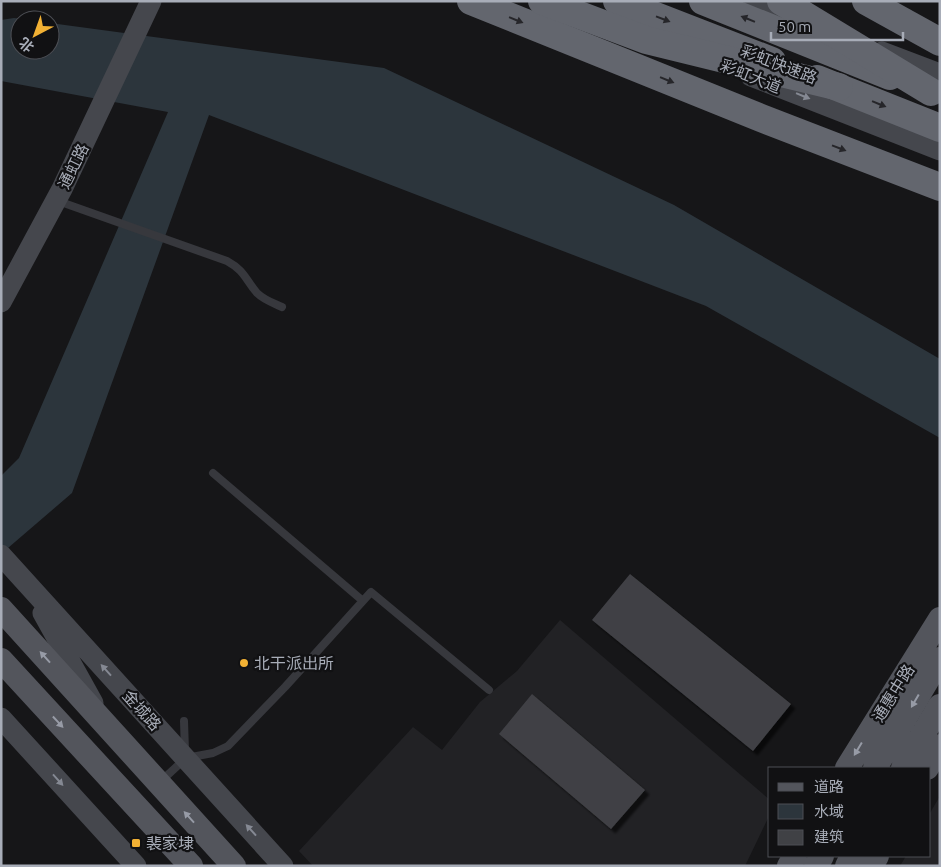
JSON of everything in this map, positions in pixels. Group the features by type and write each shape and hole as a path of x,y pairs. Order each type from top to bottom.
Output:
{"highway":[{"path":"471,1 761,118 940,187"},
{"path":"542,1 646,40 839,88"},
{"name":"彩虹快速路","path":"617,1 940,128"},
{"name":"彩虹快速路","path":"703,1 937,87"},
{"path":"781,1 937,87"},
{"path":"866,1 940,42"}],"main road":[{"name":"通虹路","path":"1,302 56,200 150,1"},
{"name":"彩虹大道","path":"562,1 940,150"},
{"path":"754,1 937,87"},
{"name":"金城路","path":"1,555 284,866"},
{"path":"26,582 104,722"},
{"path":"1,609 234,866"},
{"name":"通惠中路","path":"847,767 940,619"},
{"name":"通惠中路","path":"876,767 940,659"},
{"path":"1,660 191,866"},
{"path":"903,767 940,706"},
{"path":"1,718 136,866"},
{"path":"928,767 940,746"}],"lane":[{"path":"56,200 227,261 238,267 258,293 269,302 282,306"},
{"path":"214,473 363,601"},
{"path":"159,783 186,758 213,753 228,746 285,687 371,592 489,690"},
{"path":"184,721 186,758"}],"shaded area":[{"path":"560,620 768,798 768,818 745,866 313,866 299,851 413,727 442,750 480,702 517,671"},
{"path":"940,796 940,866 900,866 905,857 931,857 931,811"}],"water":[{"path":"10,19 10,60 60,60 60,24 384,68 674,205 940,359 940,438 706,306 209,115 72,493 1,554 1,476 19,458 168,112 1,81 1,20"}],"building":[{"path":"630,574 791,704 753,751 592,620"},
{"path":"532,694 645,790 611,829 499,734"}],"place":[{"name":"北干派出所","path":"244,663"},
{"name":"裴家埭","path":"136,843"}]}
